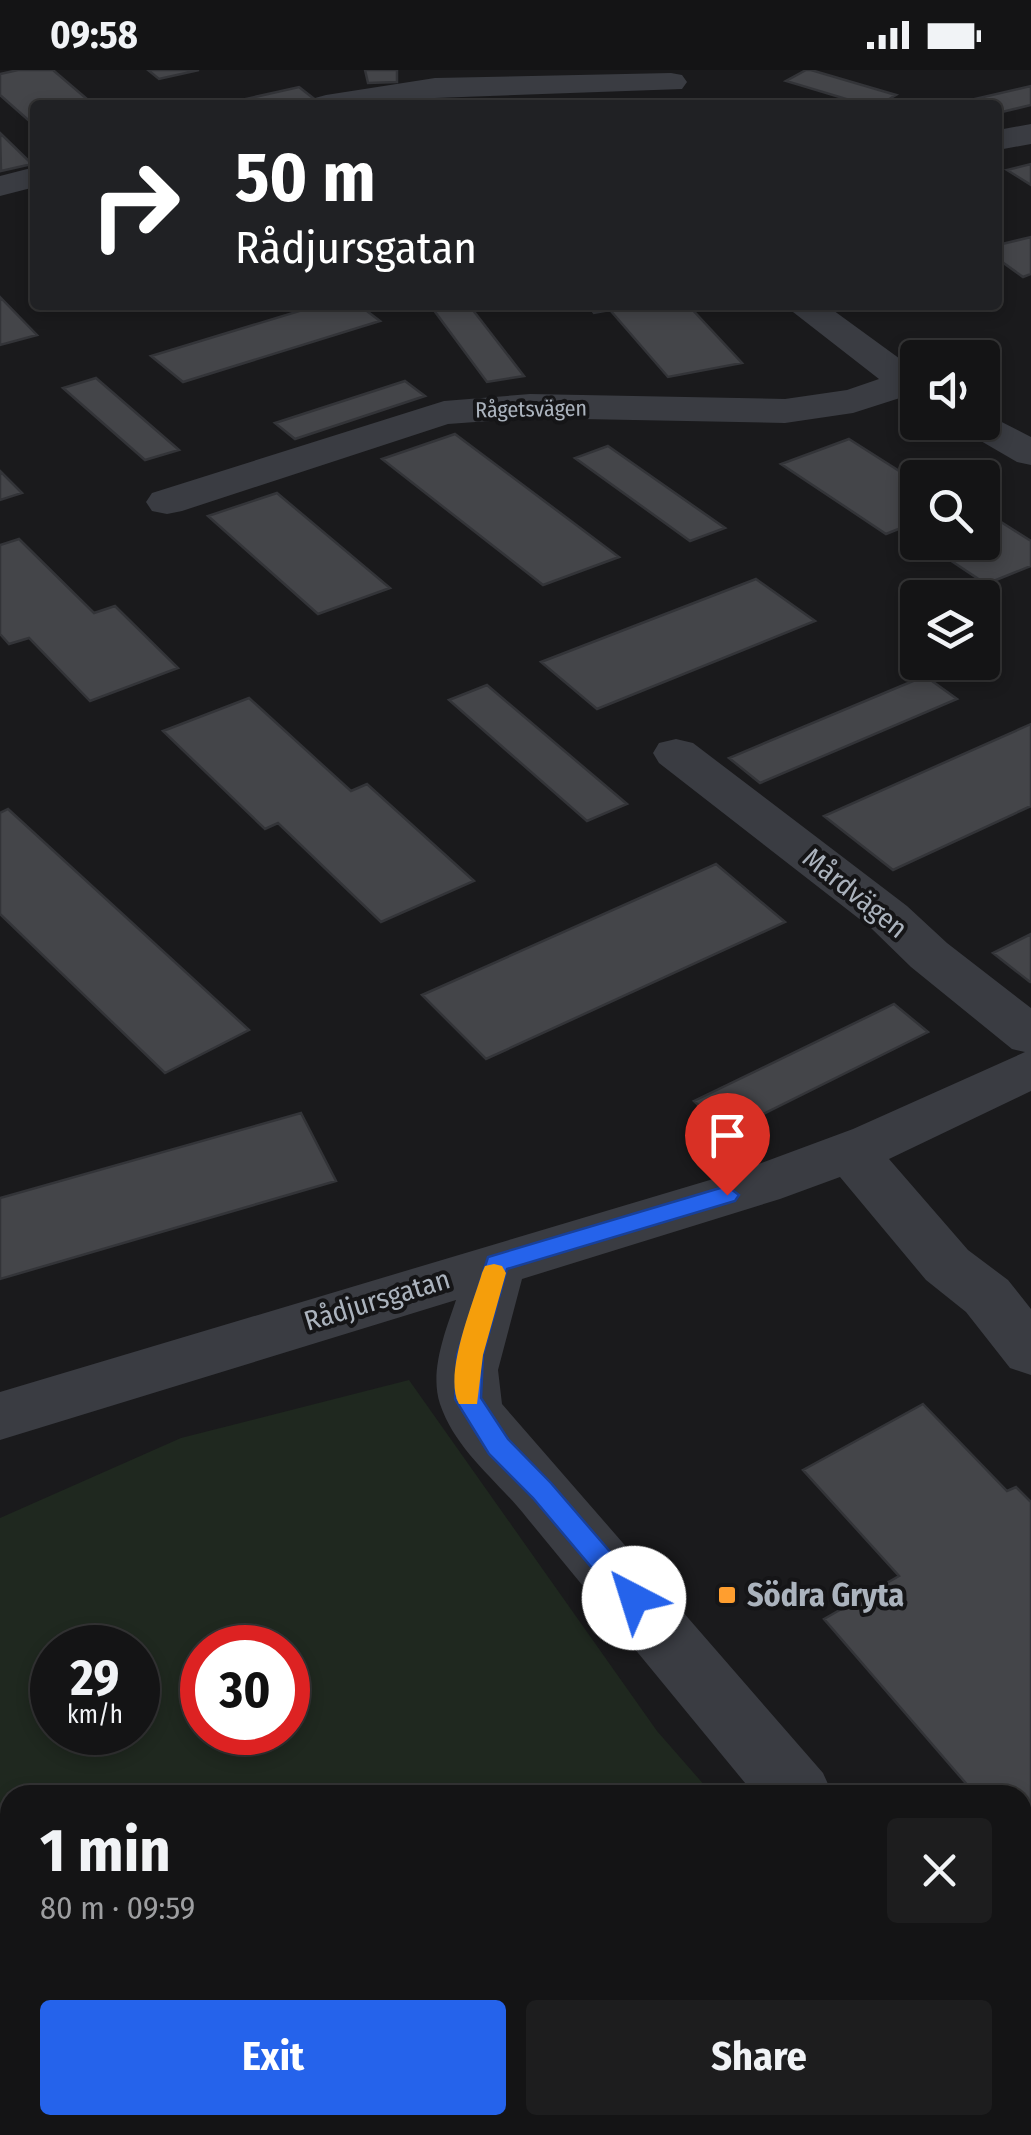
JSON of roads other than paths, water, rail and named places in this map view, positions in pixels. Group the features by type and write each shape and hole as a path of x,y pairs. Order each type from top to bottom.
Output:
{"street":[{"path":"360,100 450,87 673,86"},
{"path":"1002,139 1031,134"},
{"path":"0,186 30,178"},
{"path":"809,310 900,377"},
{"name":"Rågetsvägen","path":"167,502 444,414 530,406 784,411 838,405 900,389"},
{"path":"1000,435 1031,452"},
{"name":"Mårdvägen","path":"676,753 889,917 929,955 1031,1036"},
{"name":"Rådjursgatan","path":"0,1416 760,1185 850,1151 1031,1070"},
{"path":"850,1151 947,1266 987,1296 1031,1352"},
{"path":"496,1264 470,1355 468,1399 498,1446 554,1505 790,1785"}],"place":[{"name":"Södra Gryta","path":"727,1595"}]}
